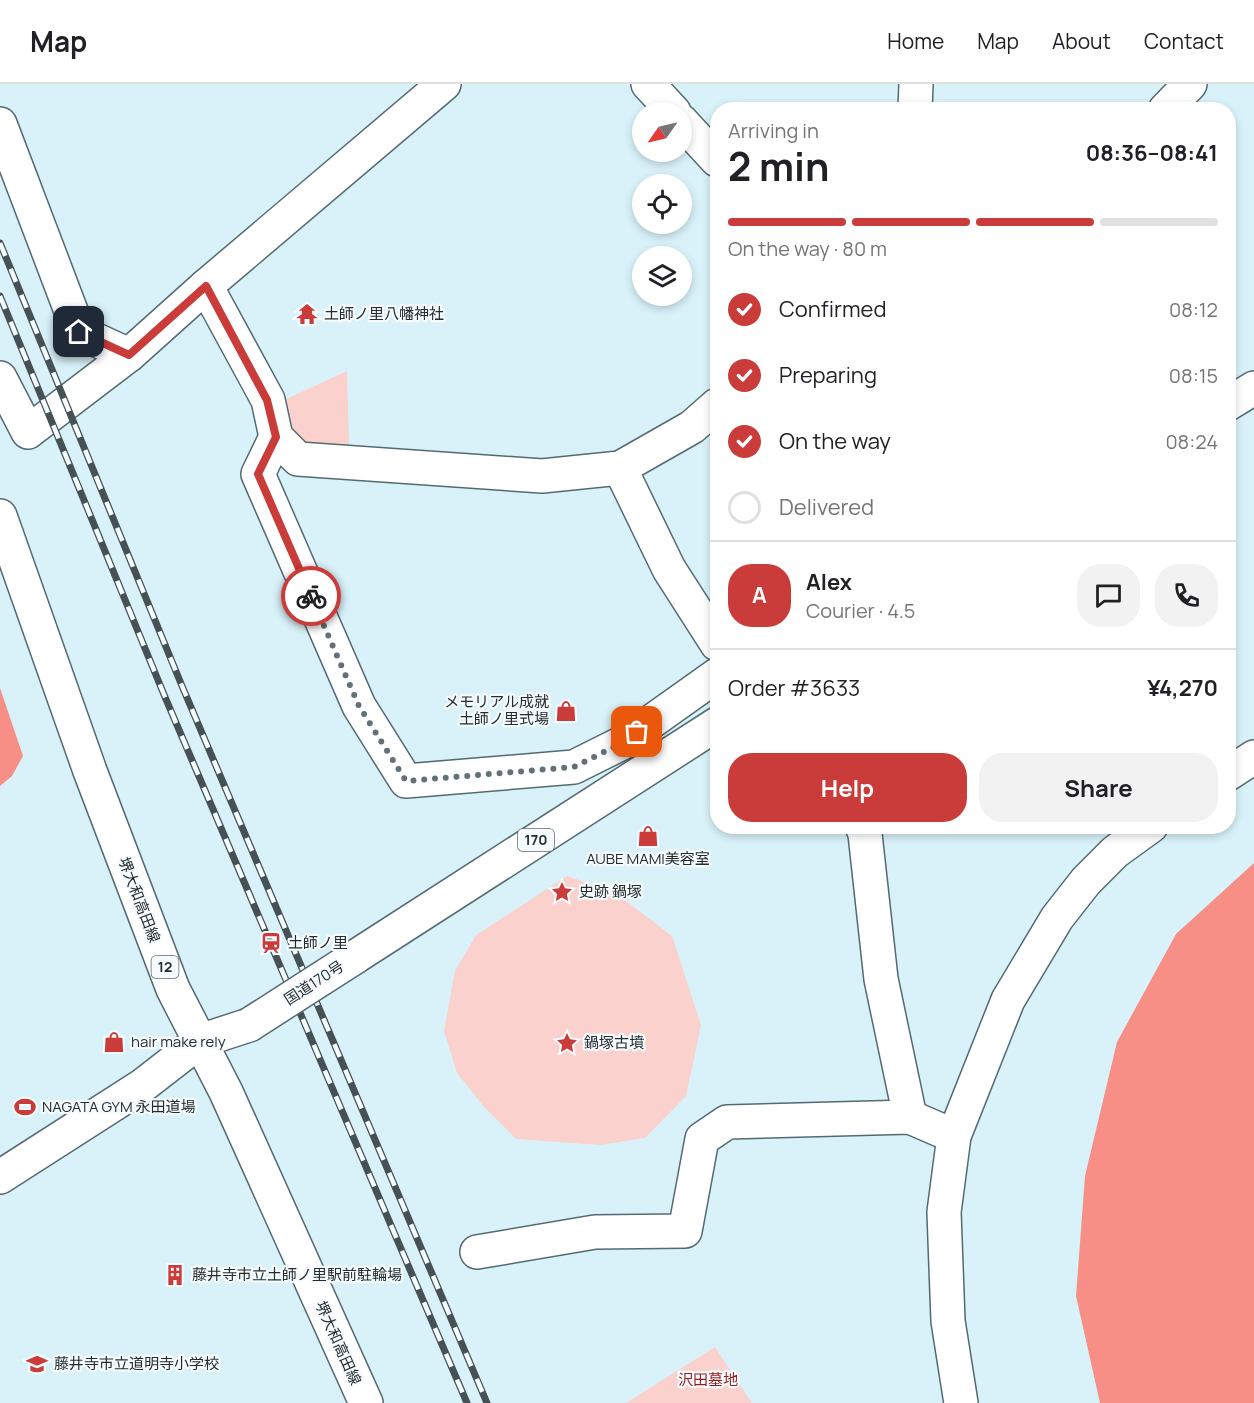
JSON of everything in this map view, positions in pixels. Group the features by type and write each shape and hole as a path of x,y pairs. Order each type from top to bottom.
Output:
{"main road":[{"path":"0,378 28,432 129,355 206,286 444,84"},
{"path":"648,84 665,102"},
{"path":"915,102 916,84"},
{"path":"1173,102 1190,84"},
{"path":"0,124 79,332 129,355"},
{"path":"692,133 710,152"},
{"path":"206,286 267,400 276,437 298,459 542,476 620,468 692,426 710,411"},
{"path":"1236,399 1254,388"},
{"path":"276,437 258,474 359,706 406,781 574,767 620,744 710,680"},
{"path":"620,468 669,569 710,633"},
{"name":"堺大和高田線","path":"0,516 90,771 169,978 226,1092 366,1403"},
{"name":"国道170号","path":"0,1178 142,1086 200,1041 249,1025 710,729"},
{"path":"1236,769 1254,757"},
{"path":"865,834 880,979 909,1117"},
{"path":"961,1403 948,1321 944,1212 954,1136 1008,1000 1058,918 1086,881 1115,852 1140,834"},
{"path":"477,1252 595,1232 684,1231 702,1139 727,1122 909,1117 954,1136"}],"green space":[{"path":"347,371 349,446 302,445 279,429 280,402"},
{"path":"567,876 614,892 672,936 701,1025 686,1096 645,1138 600,1145 516,1139 485,1108 457,1073 444,1031 455,971 476,935"},
{"name":"沢田墓地","path":"715,1347 752,1403 626,1403"}],"shaded area":[{"path":"0,688 23,756 12,776 0,786"},
{"path":"1254,863 1254,1403 1100,1403 1076,1296 1085,1176 1117,1042 1176,934"}],"railway":[{"path":"0,243 182,686 487,1403"},
{"path":"0,296 165,697 467,1403"}],"way so far":[{"path":"311,596 359,706 406,781 574,767 620,744 637,732"}],"place":[{"name":"土師ノ里八幡神社","path":"307,314"},
{"name":"メモリアル成就 土師ノ里式場","path":"566,711"},
{"name":"AUBE MAMI美容室","path":"648,836"},
{"name":"史跡 鍋塚","path":"562,892"},
{"name":"土師ノ里","path":"271,943"},
{"name":"hair make rely","path":"114,1042"},
{"name":"鍋塚古墳","path":"567,1043"},
{"name":"NAGATA GYM 永田道場","path":"25,1107"},
{"name":"藤井寺市立土師ノ里駅前駐輪場","path":"175,1275"},
{"name":"藤井寺市立道明寺小学校","path":"37,1364"}],"route":[{"path":"79,332 129,355 206,286 267,400 276,437 258,474 311,596"}]}
